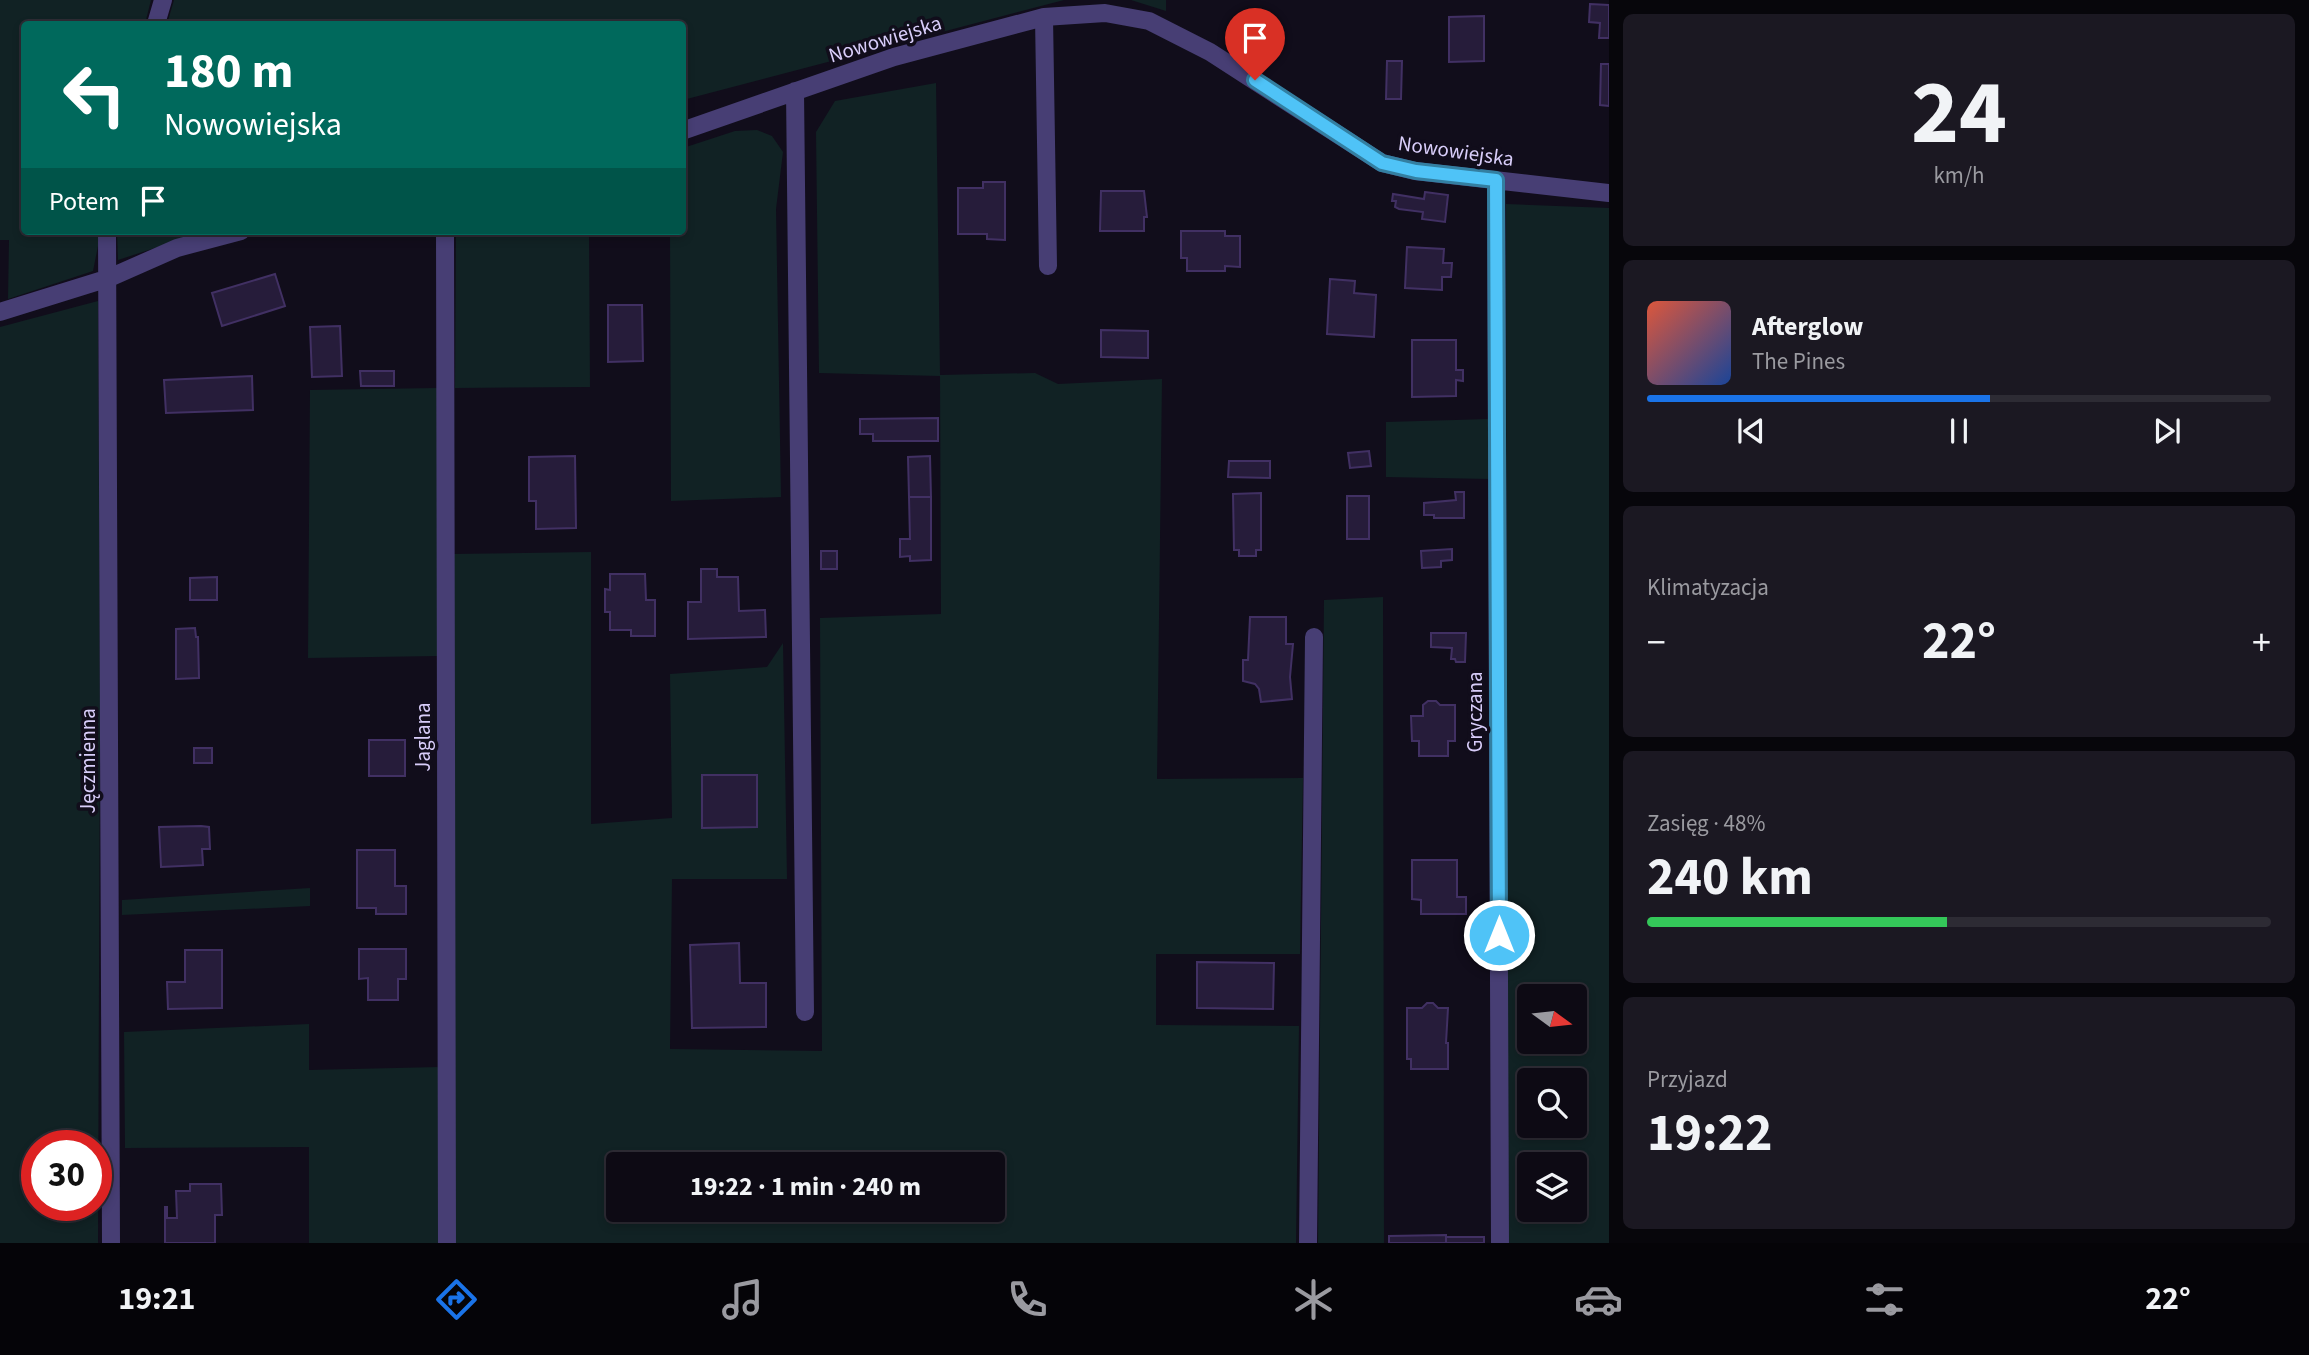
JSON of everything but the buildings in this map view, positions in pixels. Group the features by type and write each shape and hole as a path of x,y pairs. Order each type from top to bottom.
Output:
{"street":[{"path":"157,21 163,0"},
{"name":"Nowowiejska","path":"686,130 894,57 1044,17 1105,13 1149,21 1210,52 1382,163 1416,171 1609,193"},
{"path":"1044,17 1048,266"},
{"path":"795,91 805,1012"},
{"name":"Gryczana","path":"1496,180 1500,1243"},
{"name":"Jęczmienna","path":"107,235 111,1243"},
{"path":"0,312 109,278 177,248 226,235"},
{"name":"Jaglana","path":"445,235 447,1243"},
{"path":"1308,1243 1314,637"}],"shaded area":[{"path":"0,0 151,0 146,21 21,21 21,235 100,235 93,271 8,299 9,240 0,240"},
{"path":"174,0 1064,0 686,99 686,21 168,21"},
{"path":"1131,0 1166,0 1166,11"},
{"path":"936,83 940,375 1035,373 1058,384 1162,379 1157,779 1303,778 1300,954 1156,954 1156,1025 1299,1026 1296,1243 454,1243 452,554 591,552 591,824 672,818 670,674 767,667 783,643 787,879 672,879 670,1049 822,1051 820,618 941,614 940,376 819,373 816,132 835,101"},
{"path":"757,130 772,136 783,152 776,209 781,497 671,501 670,235 686,235 686,147 735,131"},
{"path":"1506,204 1609,208 1609,1243 1507,1243"},
{"path":"117,235 195,235 118,260"},
{"path":"456,235 589,235 590,387 455,388"},
{"path":"98,301 98,1130 21,1130 21,1221 98,1221 98,1243 0,1243 0,327"},
{"path":"437,388 438,656 308,658 310,390"},
{"path":"1489,419 1489,479 1386,477 1386,422"},
{"path":"1383,597 1384,1243 1318,1243 1324,600"},
{"path":"310,888 310,906 122,915 122,900"},
{"path":"309,1024 309,1070 439,1067 440,1243 309,1243 309,1147 125,1148 124,1032"}],"route":[{"path":"1255,80 1382,163 1416,171 1496,180 1499,935"}]}
